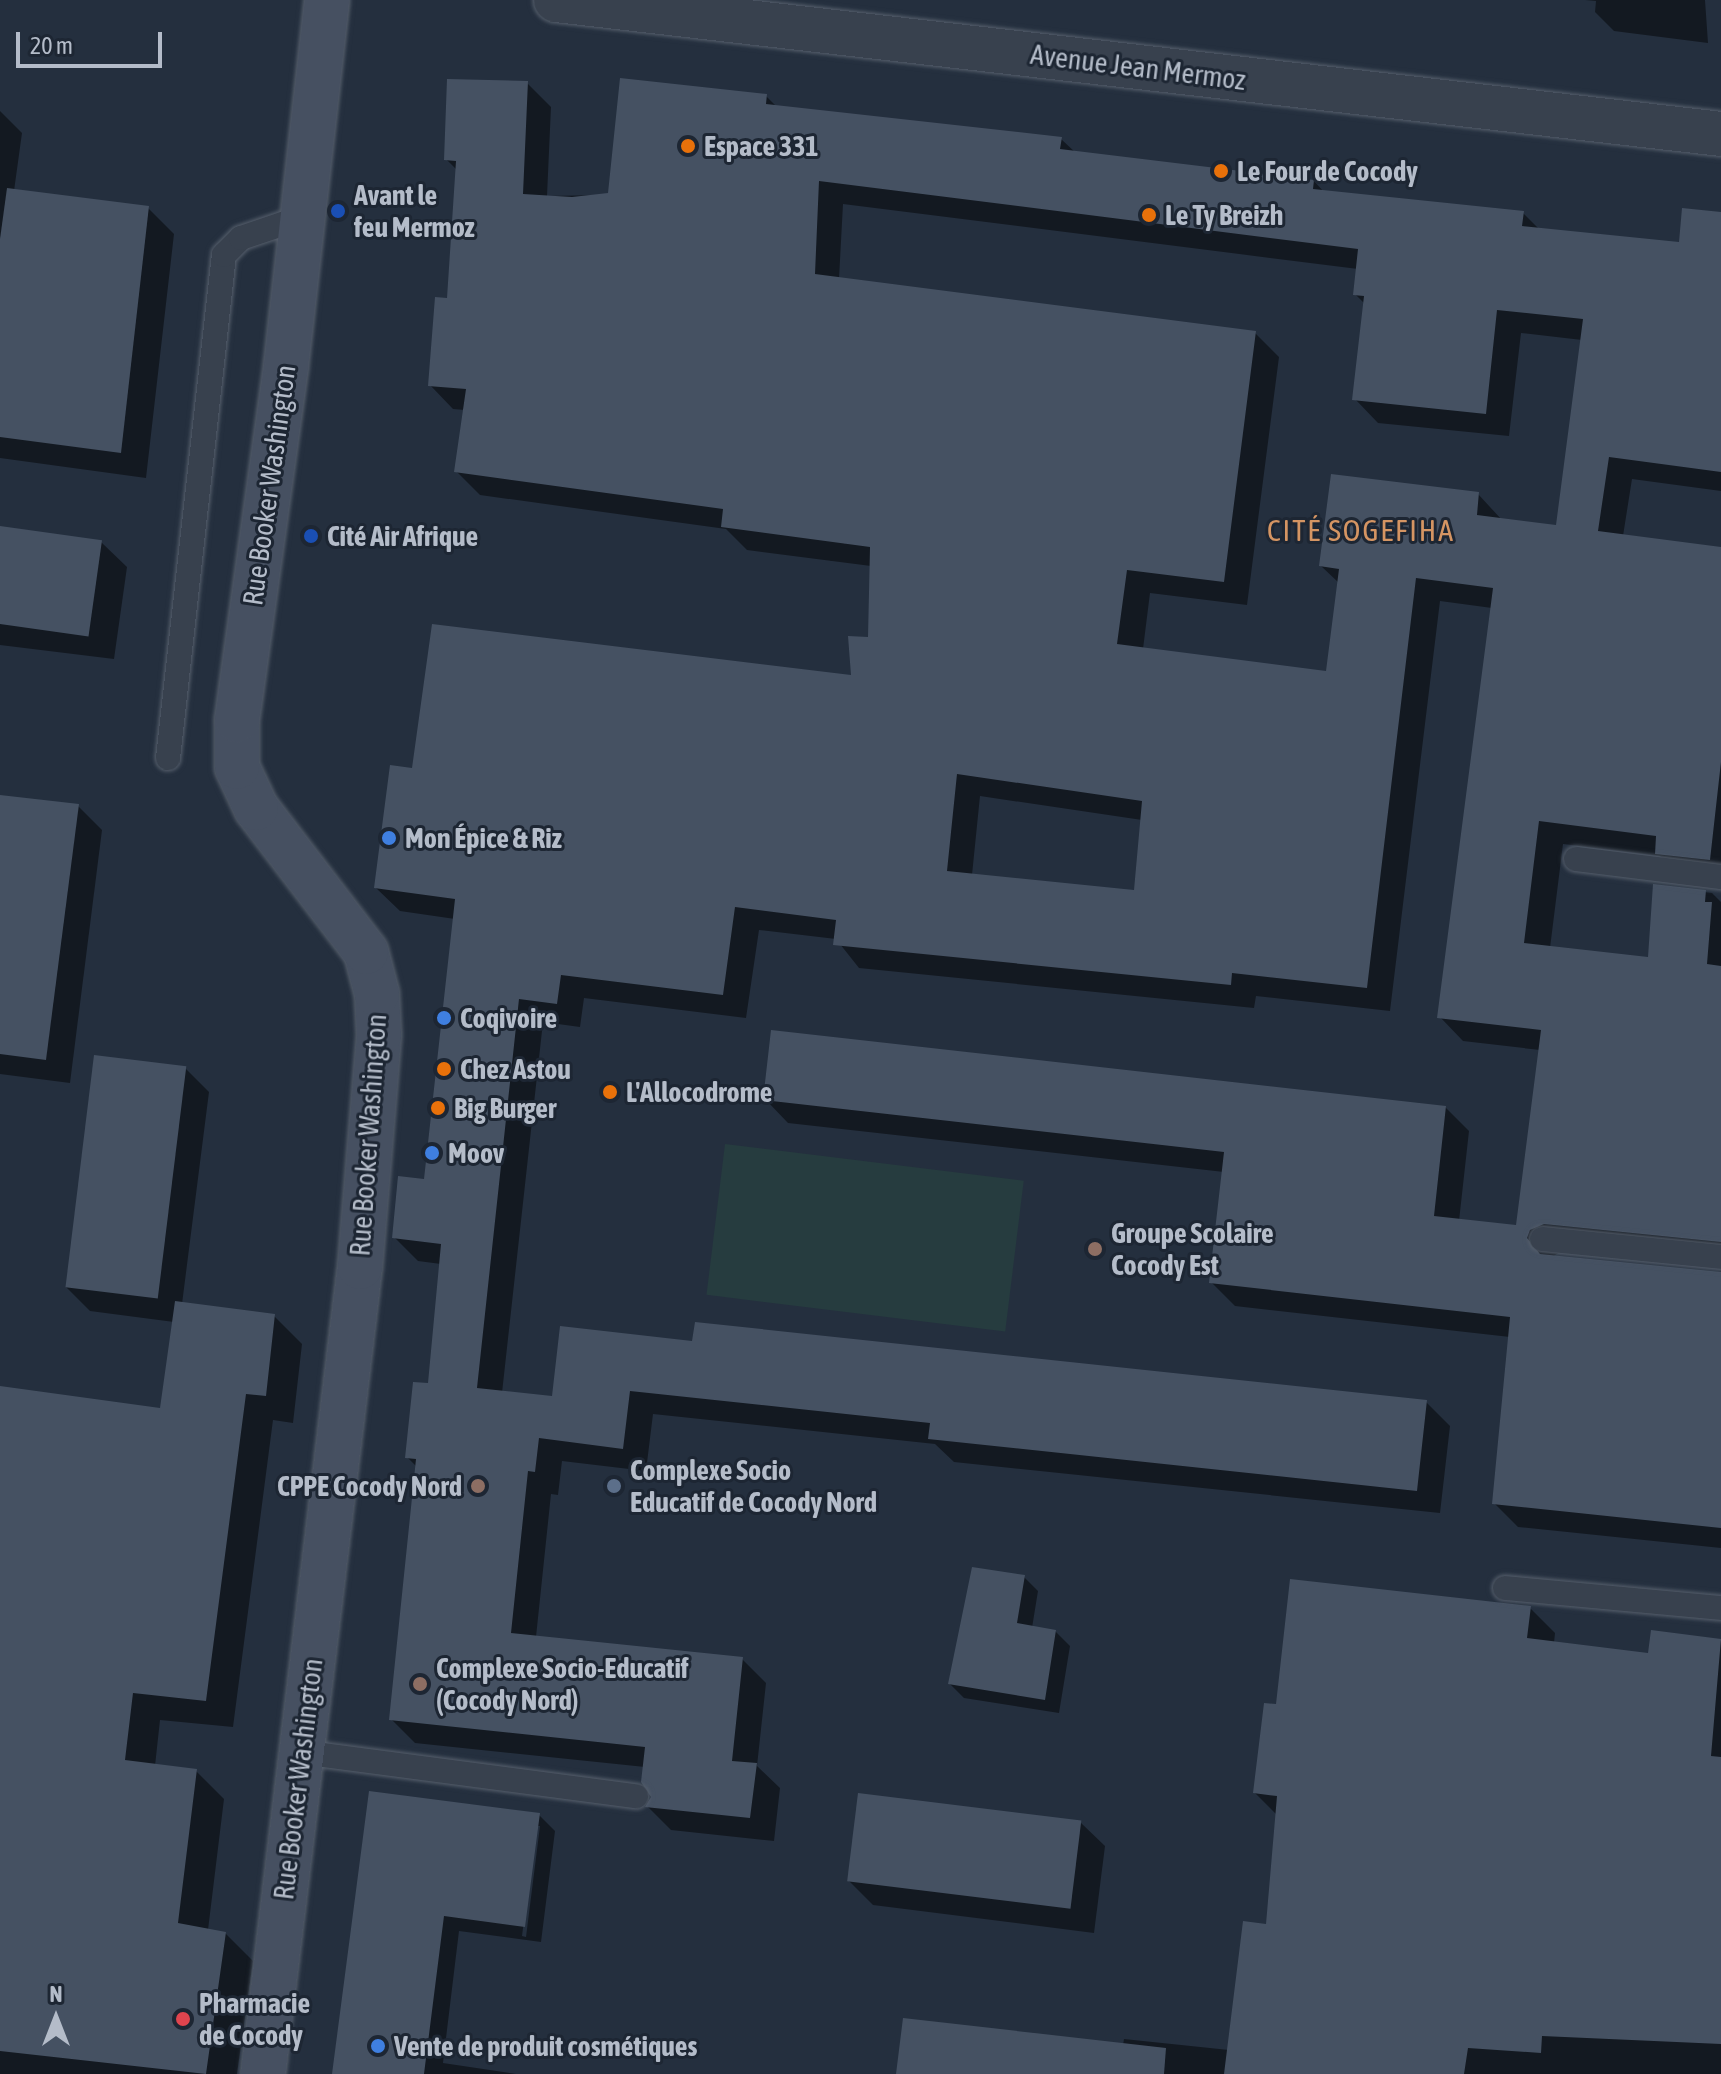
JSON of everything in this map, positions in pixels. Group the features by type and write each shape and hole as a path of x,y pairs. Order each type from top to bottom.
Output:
{"street":[{"name":"Rue Booker Washington","path":"263,2074 360,1267 379,1035 377,994 366,952 256,808 237,767 237,720 327,0"},
{"name":"Avenue Jean Mermoz","path":"556,0 1721,134"}],"lane":[{"path":"168,758 224,255 241,238 300,218"},
{"path":"1576,859 1721,877"},
{"path":"1542,1239 1721,1257"},
{"path":"1505,1588 1721,1608"},
{"path":"300,1752 636,1796"}],"green space":[{"path":"725,1144 1024,1181 1005,1332 706,1295"}],"building":[{"path":"620,78 767,94 766,104 1062,137 1060,149 1314,180 1313,189 1524,211 1522,226 1679,242 1682,208 1721,212 1721,472 1609,457 1598,531 1721,547 1721,762 1710,860 1655,854 1656,836 1539,821 1524,943 1648,957 1653,884 1706,890 1705,902 1712,902 1707,964 1721,966 1721,1242 1544,1224 1530,1230 1527,1238 1540,1254 1721,1272 1721,1528 1492,1504 1510,1317 1209,1283 1224,1152 763,1100 771,1030 1446,1106 1434,1216 1516,1225 1541,1030 1437,1018 1493,588 1416,578 1367,988 1232,973 1231,985 833,945 836,920 735,907 723,995 561,975 557,1004 519,999 477,1388 552,1396 560,1326 692,1341 695,1322 1427,1400 1417,1491 928,1439 930,1423 630,1391 623,1449 539,1438 535,1472 528,1471 511,1633 743,1657 732,1761 757,1763 750,1818 645,1807 651,1797 641,1782 645,1747 389,1720 416,1459 405,1458 413,1382 428,1383 441,1244 392,1238 398,1176 424,1179 455,899 374,888 390,765 412,768 432,624 851,675 848,636 868,637 870,547 721,527 723,509 454,472 466,389 428,386 435,297 447,298 456,161 444,160 447,79 528,81 523,194 572,197 608,193","holes":["819,181 1358,249 1353,295 1364,296 1352,400 1486,414 1497,310 1583,319 1556,525 1477,515 1479,492 1331,474 1319,566 1339,569 1326,671 1117,644 1127,570 1224,582 1256,331 815,274","957,774 1142,801 1134,890 947,871"]},
{"path":"7,188 149,206 121,453 0,437 0,239"},
{"path":"0,526 102,540 88,636 0,624"},
{"path":"0,795 79,804 46,1060 0,1054"},
{"path":"94,1055 186,1066 158,1299 65,1287"},
{"path":"175,1301 275,1314 266,1396 246,1394 206,1701 133,1693 125,1760 197,1769 178,1923 226,1932 206,2074 0,2051 0,1386 160,1408"},
{"path":"972,1567 1025,1575 1017,1623 1056,1630 1045,1700 948,1684"},
{"path":"1290,1579 1531,1606 1527,1638 1648,1653 1651,1630 1721,1639 1711,1756 1721,1757 1721,2044 1542,2036 1541,2053 1468,2048 1464,2074 1224,2074 1243,1921 1266,1924 1277,1796 1253,1793 1264,1703 1276,1704"},
{"path":"369,1791 540,1813 525,1927 444,1916 424,2074 332,2074"},
{"path":"858,1793 1081,1820 1070,1909 847,1881"},
{"path":"903,2018 1166,2048 1164,2074 896,2074"}],"place":[{"name":"Espace 331","path":"688,146"},
{"name":"Le Four de Cocody","path":"1221,171"},
{"name":"Avant le feu Mermoz","path":"338,211"},
{"name":"Le Ty Breizh","path":"1149,215"},
{"name":"Cité Air Afrique","path":"311,536"},
{"name":"Mon Épice & Riz","path":"389,838"},
{"name":"Coqivoire","path":"444,1018"},
{"name":"Chez Astou","path":"444,1069"},
{"name":"L'Allocodrome","path":"610,1092"},
{"name":"Big Burger","path":"438,1108"},
{"name":"Moov","path":"432,1153"},
{"name":"Groupe Scolaire Cocody Est","path":"1095,1249"},
{"name":"CPPE Cocody Nord","path":"478,1486"},
{"name":"Complexe Socio Educatif de Cocody Nord","path":"614,1486"},
{"name":"Complexe Socio-Educatif (Cocody Nord)","path":"420,1684"},
{"name":"Pharmacie de Cocody","path":"183,2019"},
{"name":"Vente de produit cosmétiques","path":"378,2046"}],"district":[{"name":"CITÉ SOGEFIHA","path":"1361,530"}]}
